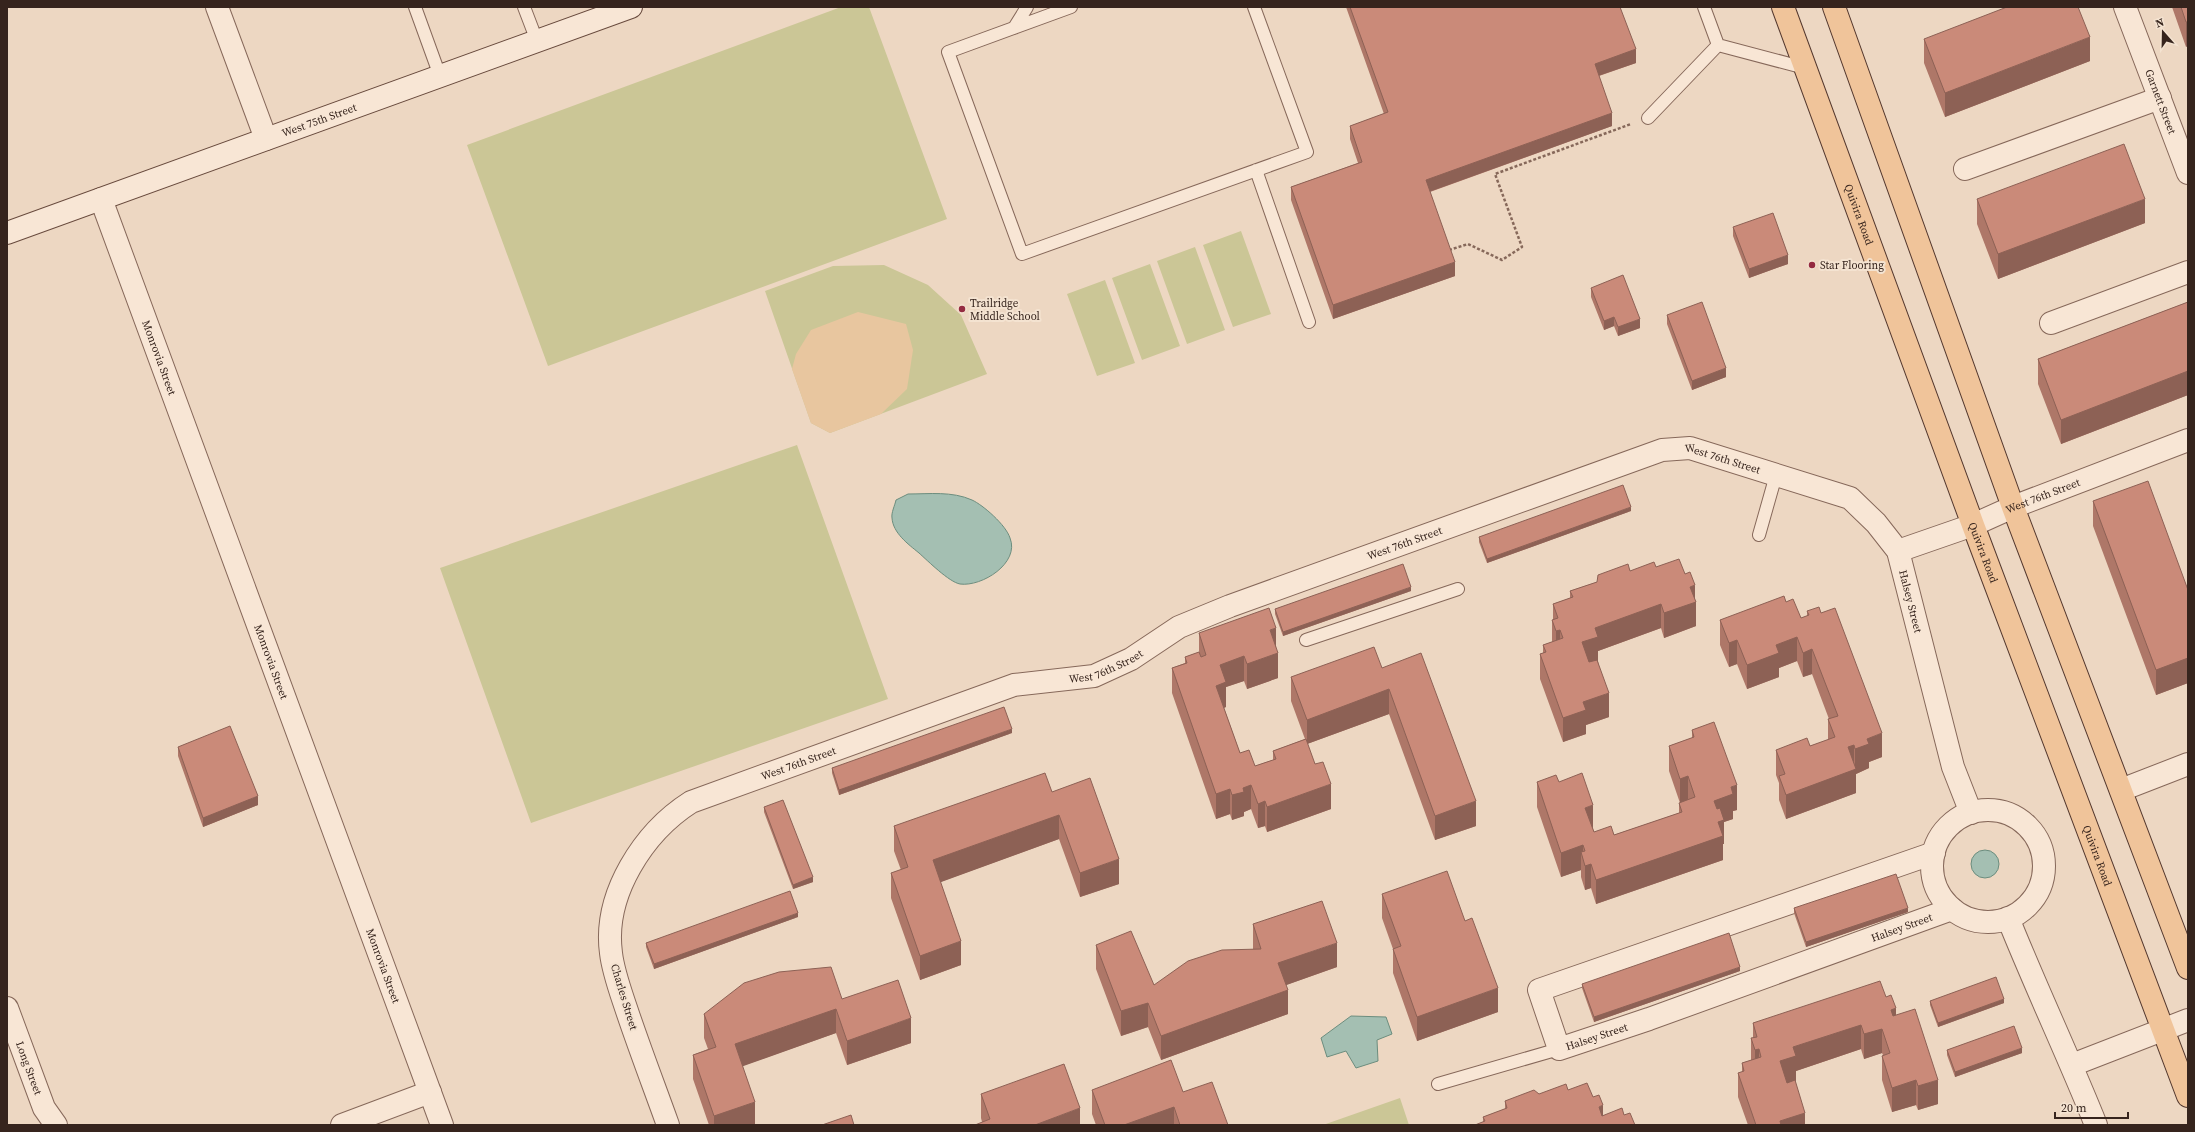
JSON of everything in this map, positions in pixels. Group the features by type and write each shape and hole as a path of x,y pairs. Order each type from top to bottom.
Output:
{"main road":[{"name":"Quivira Road","path":"1783,7 1973,524 2188,1096"},
{"path":"1834,7 2013,507 2188,968"}],"street":[{"path":"217,7 266,139"},
{"name":"West 75th Street","path":"7,233 631,7"},
{"name":"Garnett Street","path":"2125,7 2187,167"},
{"path":"1966,169 2160,98"},
{"name":"Monrovia Street","path":"101,199 442,1125"},
{"path":"2051,323 2188,272"},
{"name":"West 76th Street","path":"630,866 645,843 672,814 691,802 1014,685 1094,676 1131,659 1179,627 1230,606 1662,450 1690,448 1850,498 1876,524 1898,551 1973,524 2013,507 2187,445"},
{"name":"Halsey Street","path":"1898,551 1953,767 1970,813"},
{"path":"2121,790 2188,764"},
{"path":"1989,810 2008,813 2024,823 2037,838 2043,856 2043,875 2037,893 2024,908 2008,918 1988,922 1970,919 1952,909 1941,897 1934,881 1932,865 1934,853 1942,833 1955,821 1970,813 1989,810"},
{"name":"Halsey Street","path":"1934,853 1538,990 1559,1050 1656,1017 1952,909"},
{"name":"Charles Street","path":"630,866 620,889 612,920 610,952 633,1029 668,1125"},
{"path":"2008,918 2040,997 2072,1065 2096,1125"},
{"name":"Long Street","path":"7,1008 44,1108 56,1125"},
{"path":"2072,1065 2188,1020"},
{"path":"342,1125 430,1092"}],"lane":[{"path":"415,7 440,76"},
{"path":"524,7 537,41"},
{"path":"1014,28 1027,7"},
{"path":"1071,7 948,52 1022,254 1307,152 1254,7"},
{"path":"1704,7 1718,45"},
{"path":"1718,45 1805,68"},
{"path":"1648,118 1718,45"},
{"path":"1256,170 1309,322"},
{"path":"1759,535 1776,475"},
{"path":"1306,640 1458,588"},
{"path":"1438,1084 1559,1050"}],"path":[{"path":"1447,251 1468,244 1502,260 1522,247 1496,174 1648,118"}],"shaded area":[{"path":"841,7 869,7 947,219 548,366 467,145"},
{"path":"1241,231 1271,314 1233,327 1203,245"},
{"path":"1195,247 1225,330 1187,344 1157,261"},
{"path":"1150,264 1180,346 1142,360 1112,278"},
{"path":"884,265 928,285 961,315 987,374 830,433 811,423 765,291 833,266"},
{"path":"1105,280 1135,363 1097,376 1067,294"},
{"path":"797,445 888,699 531,823 440,568"},
{"path":"908,494 957,495 972,500 982,506 994,516 1008,533 1012,547 1010,556 997,572 978,582 960,584 950,579 906,542 895,529 892,516 896,500"},
{"path":"1985,850 1995,854 1999,864 1995,874 1985,878 1975,874 1971,864 1975,854"},
{"path":"1351,1016 1386,1017 1392,1034 1377,1040 1378,1061 1356,1068 1346,1051 1327,1057 1321,1038"},
{"path":"1400,1098 1409,1125 1323,1125"}],"sand":[{"path":"858,312 906,324 913,350 907,389 881,414 830,433 811,423 792,369 796,354 811,330"}],"building":[{"path":"1350,7 1620,7 1636,49 1595,64 1612,113 1426,180 1455,262 1333,305 1291,187 1362,162 1350,126 1388,112"},
{"path":"2007,7 2078,7 2090,37 1945,93 1924,39"},
{"path":"2181,7 2188,7 2188,22 2186,22"},
{"path":"2124,144 2145,199 1998,254 1977,199"},
{"path":"1773,213 1788,255 1749,269 1733,227"},
{"path":"1623,275 1640,319 1618,327 1614,317 1604,321 1591,288"},
{"path":"1702,302 1726,368 1692,381 1667,315"},
{"path":"2188,302 2188,371 2061,420 2038,359"},
{"path":"2148,481 2188,590 2188,658 2156,670 2093,501"},
{"path":"1623,485 1631,507 1487,559 1479,537"},
{"path":"1679,559 1685,574 1690,572 1695,585 1690,587 1696,602 1664,613 1661,604 1595,628 1598,637 1582,642 1589,662 1597,660 1609,693 1583,702 1586,710 1563,718 1540,654 1546,652 1543,645 1563,638 1560,630 1556,631 1552,620 1558,618 1553,604 1573,597 1570,591 1597,582 1598,575 1628,564 1630,571 1654,562 1656,567"},
{"path":"1403,564 1411,587 1283,632 1275,609"},
{"path":"1784,596 1786,602 1793,599 1801,618 1809,615 1807,611 1819,607 1821,613 1835,608 1882,733 1867,739 1869,744 1855,749 1854,745 1848,747 1856,769 1786,795 1779,776 1785,774 1776,750 1807,738 1810,746 1835,737 1828,719 1838,716 1812,649 1803,653 1797,637 1776,645 1779,653 1747,665 1737,640 1729,643 1720,620"},
{"path":"1269,608 1276,628 1270,630 1278,653 1247,664 1244,656 1220,665 1226,682 1216,686 1240,753 1249,750 1255,766 1276,759 1273,751 1306,739 1315,764 1323,762 1331,784 1267,807 1265,801 1258,804 1251,785 1243,788 1244,792 1232,795 1230,789 1216,794 1172,668 1187,663 1185,657 1199,652 1201,657 1206,655 1199,633"},
{"path":"1374,647 1382,668 1421,653 1476,801 1435,816 1389,689 1307,720 1291,677"},
{"path":"1004,707 1012,729 839,790 832,768"},
{"path":"1714,722 1737,785 1731,787 1733,794 1714,801 1717,809 1720,808 1724,820 1718,822 1723,836 1596,880 1591,864 1585,866 1581,852 1585,851 1583,845 1561,853 1537,782 1556,775 1559,782 1582,773 1593,805 1585,808 1594,832 1611,826 1614,835 1682,812 1679,803 1695,797 1688,776 1680,779 1669,746 1694,737 1692,730"},
{"path":"230,726 258,796 203,818 178,747"},
{"path":"1045,773 1052,792 1090,778 1119,859 1080,873 1059,815 933,860 961,941 920,956 891,873 908,867 894,826"},
{"path":"783,800 813,877 793,885 764,807"},
{"path":"1447,871 1465,921 1472,918 1498,988 1417,1017 1393,949 1401,946 1382,894"},
{"path":"1896,874 1908,908 1806,942 1794,908"},
{"path":"790,891 798,913 654,964 646,943"},
{"path":"1322,901 1337,943 1278,963 1288,990 1161,1036 1148,1003 1121,1011 1096,945 1131,931 1154,985 1188,961 1222,950 1261,949 1253,924"},
{"path":"1729,933 1740,967 1594,1017 1582,984"},
{"path":"831,967 842,999 898,980 911,1018 847,1041 836,1009 735,1044 755,1102 714,1116 693,1055 716,1047 704,1014 744,983 779,972"},
{"path":"1996,977 2004,999 1938,1023 1930,1001"},
{"path":"1880,981 1886,997 1891,995 1896,1008 1891,1010 1893,1016 1915,1009 1938,1080 1918,1086 1916,1080 1892,1088 1882,1056 1890,1053 1882,1029 1864,1034 1861,1025 1793,1047 1796,1056 1780,1061 1787,1083 1795,1080 1805,1113 1780,1121 1781,1125 1756,1125 1738,1073 1744,1071 1742,1063 1761,1057 1759,1049 1755,1050 1751,1038 1757,1037 1753,1023"},
{"path":"2014,1026 2022,1048 1955,1072 1947,1050"},
{"path":"1171,1060 1183,1092 1212,1082 1228,1125 1180,1125 1174,1107 1124,1125 1105,1125 1092,1090"},
{"path":"1064,1064 1080,1108 1035,1125 975,1125 990,1119 981,1094"},
{"path":"1587,1083 1593,1097 1599,1095 1603,1105 1599,1107 1602,1116 1622,1108 1624,1115 1630,1113 1635,1125 1475,1125 1485,1121 1483,1117 1507,1108 1505,1101 1534,1090 1539,1094 1566,1084 1568,1090"},
{"path":"851,1115 854,1125 822,1125"}],"place":[{"name":"Star Flooring","path":"1812,265"},
{"name":"Trailridge Middle School","path":"962,309"}]}
